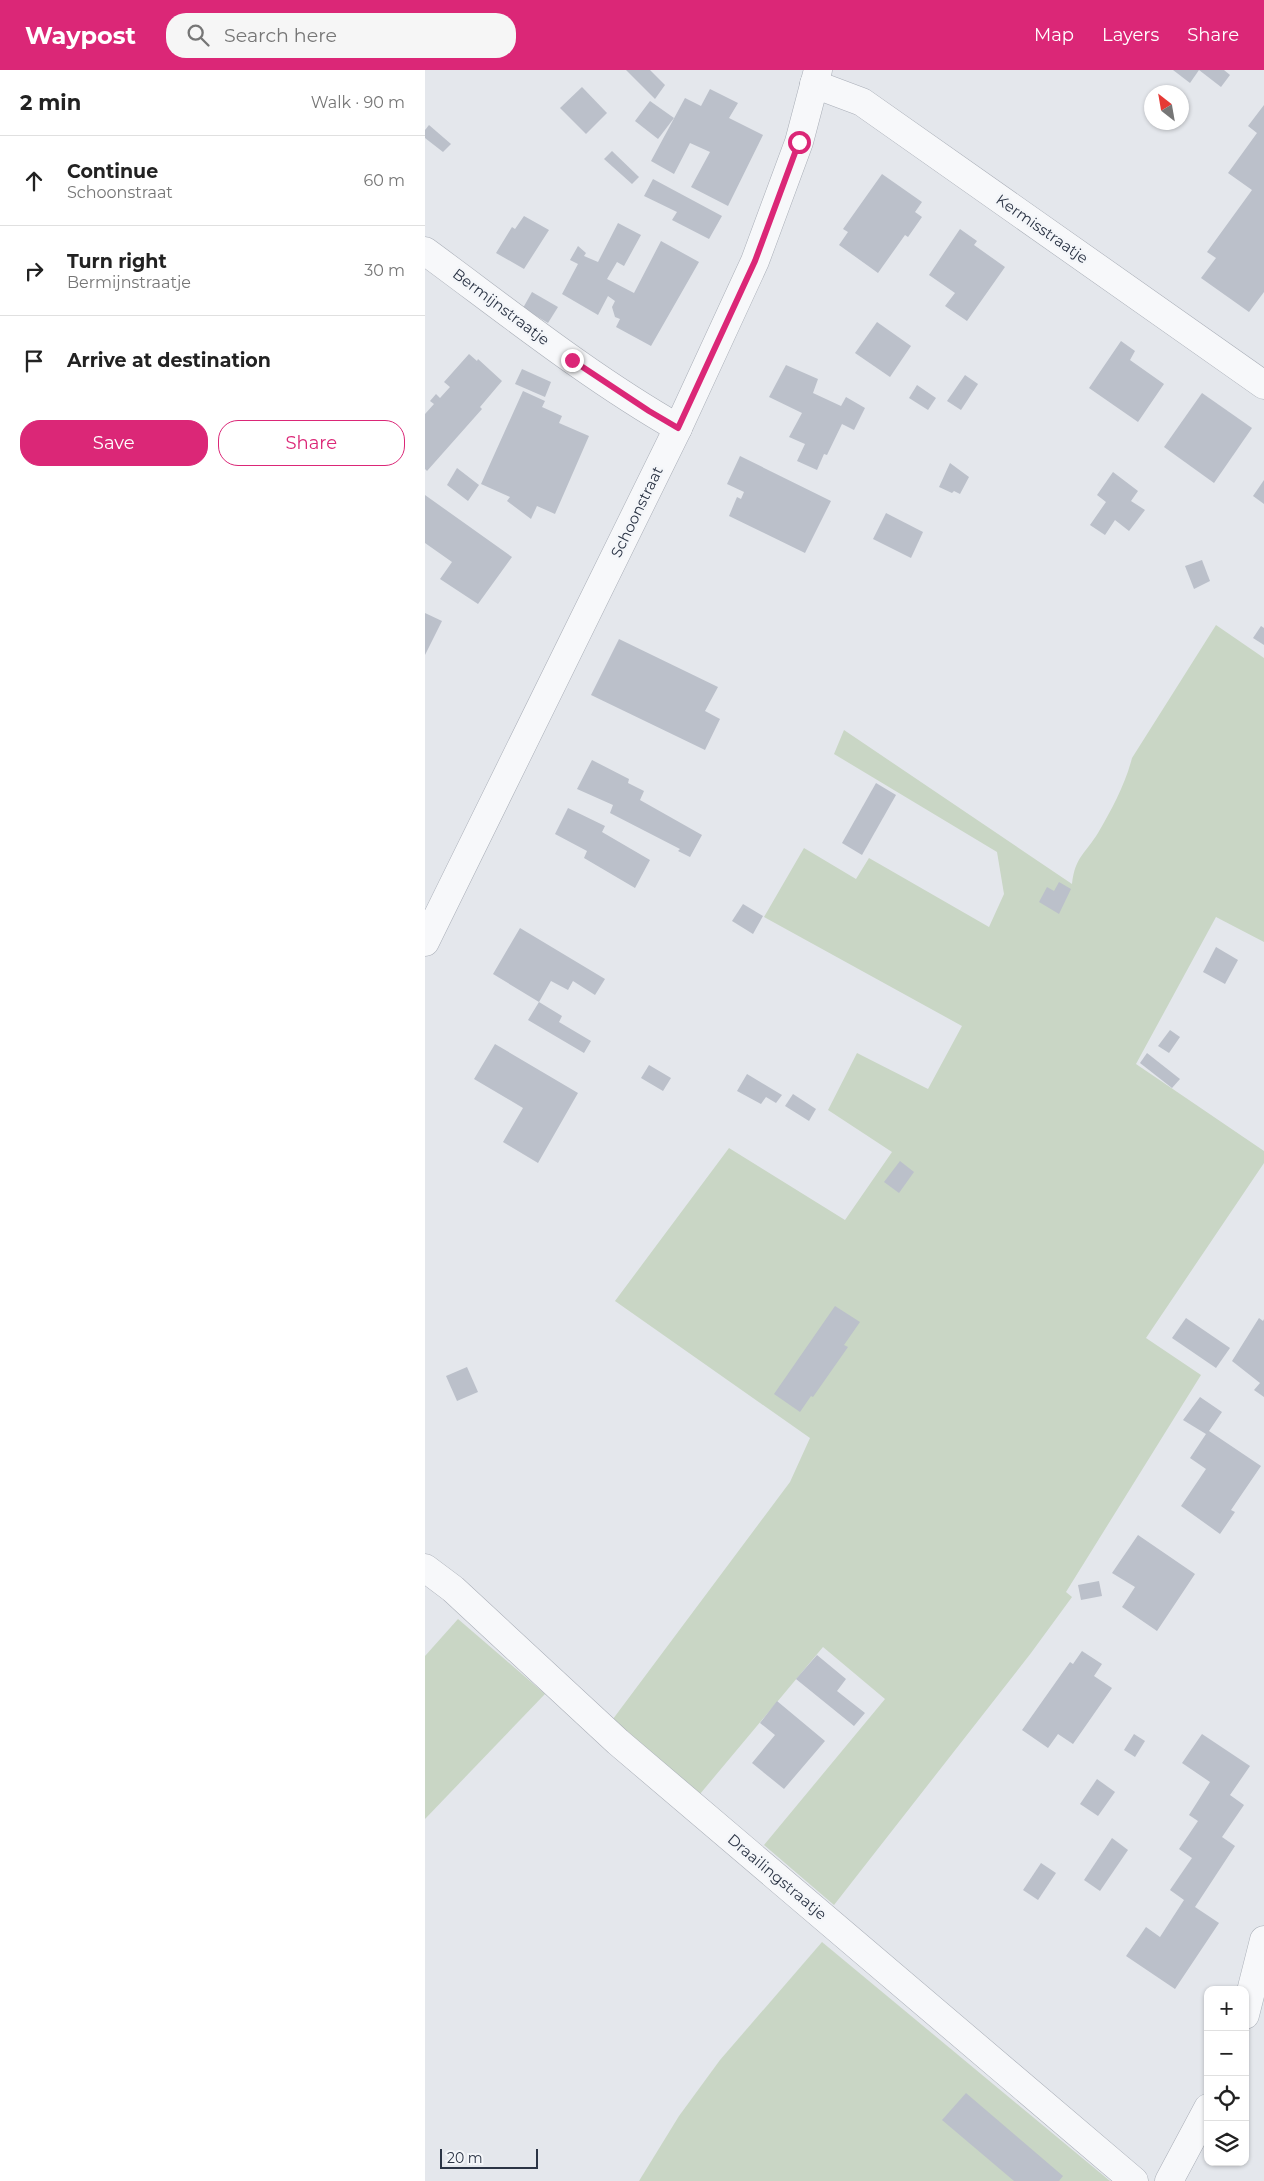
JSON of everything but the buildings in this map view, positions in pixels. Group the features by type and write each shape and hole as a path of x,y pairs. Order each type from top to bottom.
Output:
{"street":[{"name":"Kermisstraatje","path":"816,77 862,102 1264,385"},
{"name":"Schoonstraat","path":"425,942 678,428 755,261 799,142 816,77"},
{"name":"Bermijnstraatje","path":"425,251 572,360 678,428"},
{"name":"Draailingstraatje","path":"425,1568 453,1590 618,1742 1134,2181"},
{"path":"1249,1999 1264,1940"},
{"path":"1169,2181 1204,2115"}],"green space":[{"path":"1216,625 1264,658 1264,942 1216,917 1136,1064 1264,1151 1264,1163 1146,1338 1201,1375 1066,1592 1072,1597 1031,1653 834,1905 764,1845 885,1699 823,1647 700,1794 613,1719 790,1482 810,1438 615,1301 729,1148 845,1220 892,1152 828,1110 857,1053 928,1089 962,1026 764,917 804,848 856,879 869,858 989,927 1004,894 997,852 834,754 844,730 1072,884 1075,868 1113,806 1126,778 1132,758"},
{"path":"458,1619 545,1694 425,1819 425,1656"},
{"path":"822,1942 1110,2181 639,2181 679,2116 720,2060"}],"route":[{"path":"572,360 678,428 755,261 799,142"}]}
